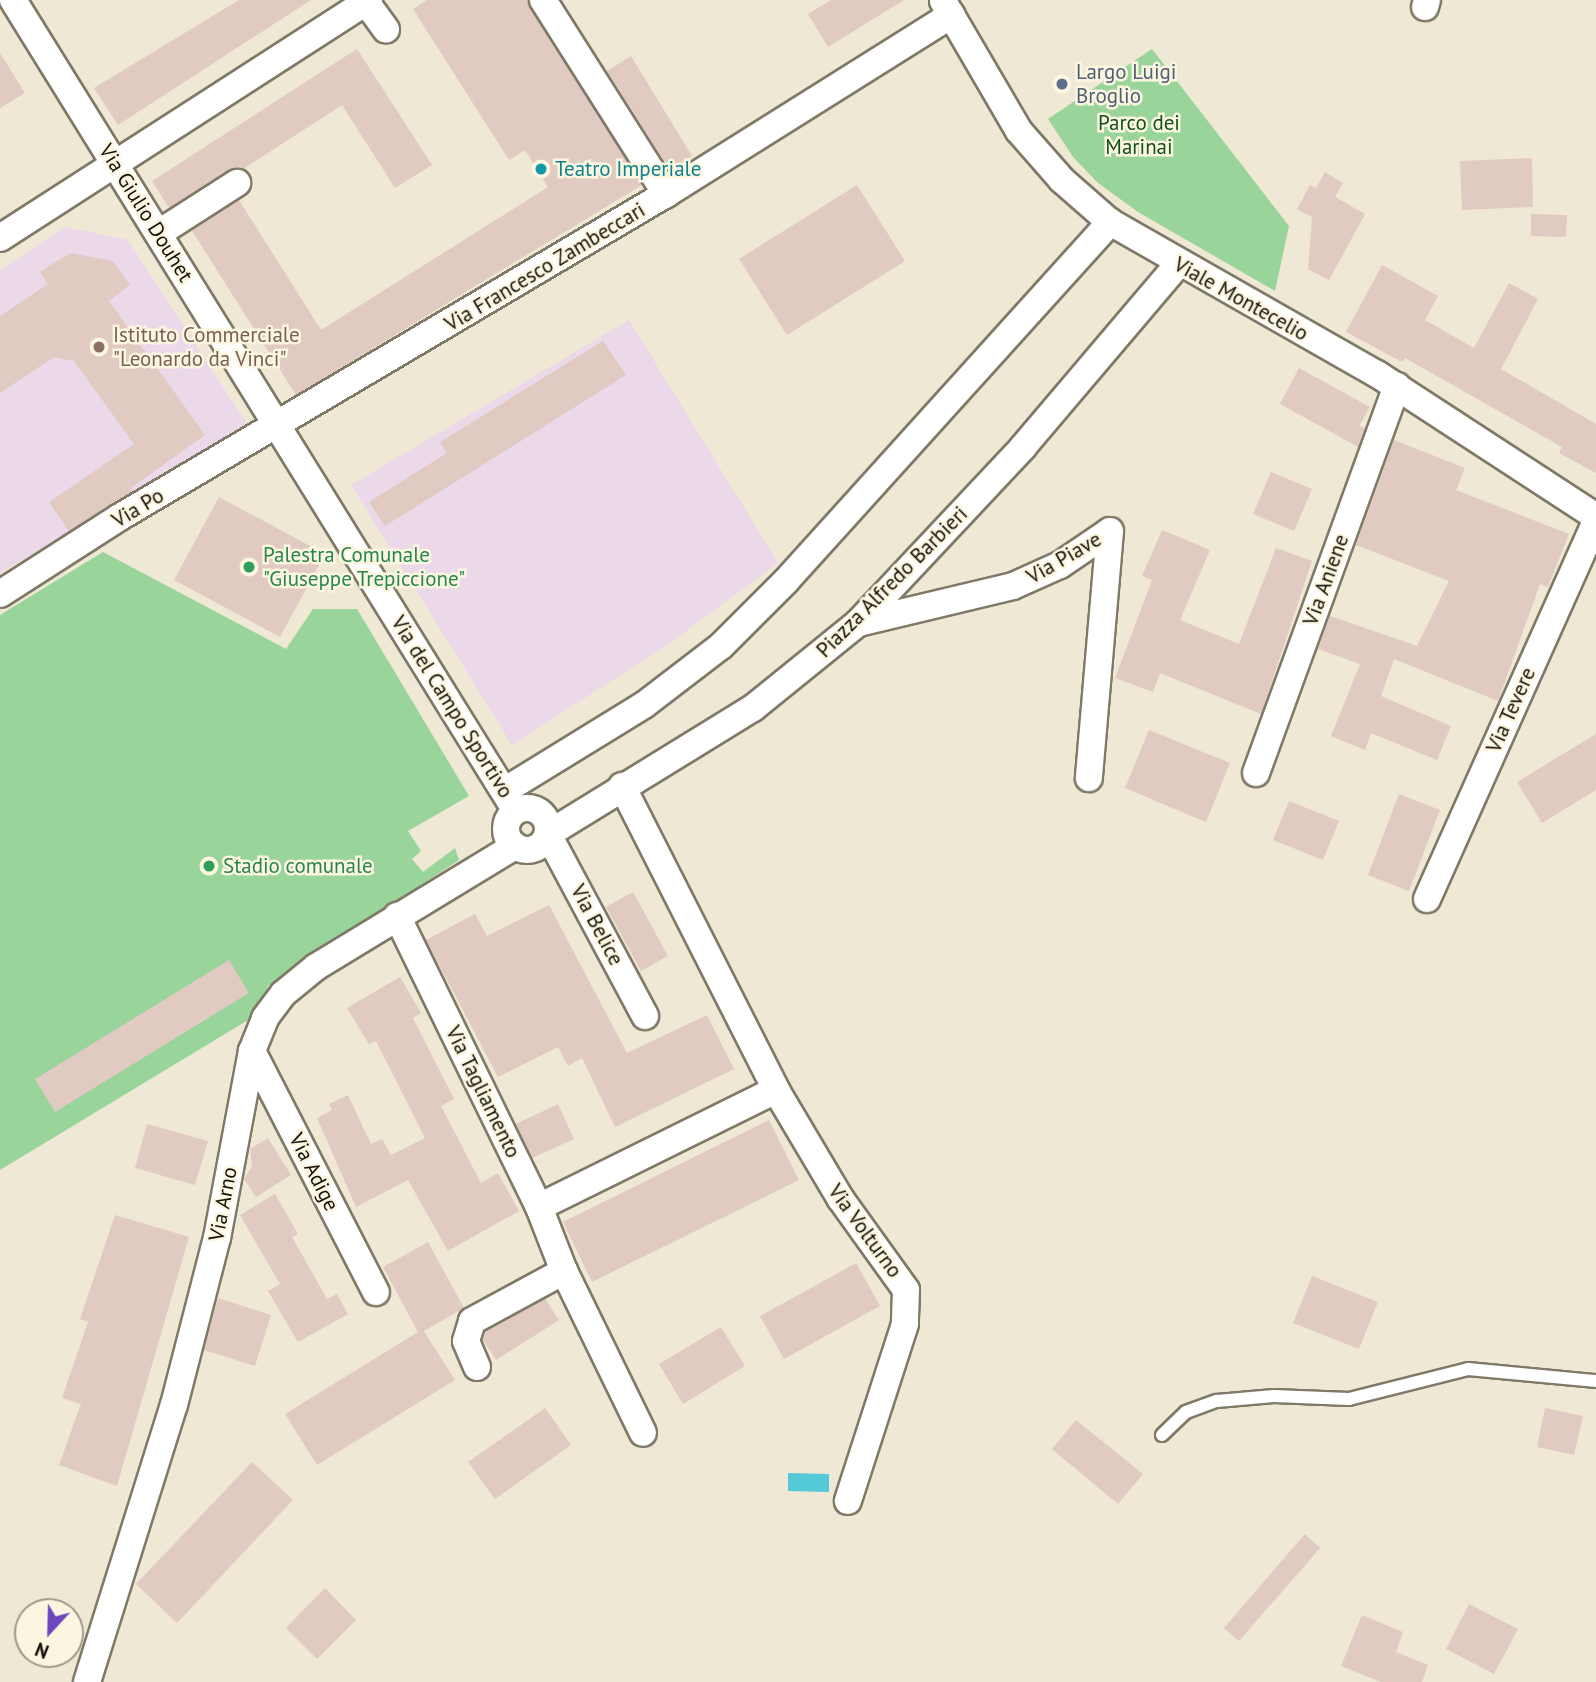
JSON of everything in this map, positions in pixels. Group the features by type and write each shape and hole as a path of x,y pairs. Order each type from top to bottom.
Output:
{"street":[{"name":"Via Giulio Douhet","path":"13,0 278,426"},
{"path":"543,0 666,194"},
{"path":"0,239 355,4 386,30"},
{"name":"Via Francesco Zambeccari","path":"278,426 666,194 947,7"},
{"name":"Viale Montecelio","path":"947,7 1014,125 1055,173 1110,222 1178,264 1397,386 1596,519"},
{"path":"159,233 237,183"},
{"path":"510,801 540,811 547,821 548,834 531,850 515,846 506,828 510,801 721,646 786,582 1110,222"},
{"name":"Piazza Alfredo Barbieri","path":"548,834 752,708 858,622 1023,447 1178,264"},
{"name":"Via Aniene","path":"1256,773 1397,386"},
{"name":"Via Po","path":"0,594 120,517 278,426"},
{"name":"Via del Campo Sportivo","path":"278,426 510,801"},
{"name":"Via Tevere","path":"1427,899 1596,519"},
{"name":"Via Piave","path":"858,622 1013,586 1060,565 1110,531 1089,778"},
{"name":"Via Volturno","path":"622,786 776,1090 840,1198 903,1282 908,1299 905,1324 848,1501"},
{"name":"Via Belice","path":"548,834 645,1016"},
{"name":"Via Arno","path":"87,1682 174,1405 217,1238 252,1051 270,1010 291,986 397,916 515,846"},
{"name":"Via Tagliamento","path":"397,916 539,1207 564,1270 643,1433"},
{"name":"Via Adige","path":"252,1051 376,1292"},
{"path":"539,1207 776,1090"},
{"path":"477,1367 466,1341 472,1321 564,1270"}],"lane":[{"path":"1162,1435 1186,1412 1216,1401 1275,1396 1349,1399 1468,1369 1596,1381"}],"shaded area":[{"name":"Istituto Commerciale \"Leonardo da Vinci\"","path":"65,227 128,240 247,424 0,573 0,270"},
{"path":"629,320 778,563 670,643 512,745 351,485"}],"green space":[{"name":"Parco dei Marinai","path":"1152,49 1289,226 1275,291 1138,212 1098,183 1073,157 1048,119"},
{"name":"Stadio comunale","path":"103,552 286,649 313,609 357,609 469,796 408,831 421,851 412,859 423,872 455,848 459,860 269,985 253,1017 0,1170 0,615"}],"water":[{"path":"788,1473 829,1474 829,1492 788,1491"}],"building":[{"path":"239,0 311,0 118,125 94,88"},
{"path":"427,0 527,0 642,185 296,395 192,231 239,200 321,330 548,187 525,150 509,160 413,9"},
{"path":"831,0 904,0 828,47 808,14"},
{"path":"357,49 432,165 395,188 342,105 243,169 228,170 169,208 152,181"},
{"path":"0,53 25,93 0,108"},
{"path":"631,56 692,156 670,170 607,71"},
{"path":"1532,158 1533,207 1462,210 1460,161"},
{"path":"1325,172 1343,183 1335,197 1365,214 1329,280 1308,269 1312,217 1297,209 1310,185 1316,188"},
{"path":"857,185 905,261 787,335 739,259"},
{"path":"1531,214 1567,215 1566,237 1531,236"},
{"path":"70,253 113,261 130,285 109,301 205,435 131,488 133,491 69,531 49,502 134,444 74,361 54,357 0,393 0,316 48,284 40,272"},
{"path":"1382,265 1438,296 1425,320 1474,348 1509,283 1538,299 1501,369 1596,424 1596,473 1559,453 1562,447 1405,358 1402,362 1346,332"},
{"path":"603,341 626,375 385,526 369,502 447,453 440,442"},
{"path":"1299,368 1370,407 1359,426 1365,428 1358,447 1280,404"},
{"path":"1394,440 1465,468 1456,490 1569,534 1548,587 1540,584 1498,701 1394,659 1381,696 1451,726 1437,760 1371,733 1365,750 1331,736 1360,664 1318,649 1330,616 1417,646 1449,581 1356,545"},
{"path":"1271,472 1312,489 1294,531 1253,514"},
{"name":"Palestra Comunale \"Giuseppe Trepiccione\"","path":"219,497 325,554 280,637 174,580"},
{"path":"1162,530 1210,550 1180,620 1239,644 1276,548 1312,561 1261,714 1160,673 1153,692 1115,678 1152,580 1142,576"},
{"path":"1149,730 1230,763 1206,822 1125,788"},
{"path":"1596,734 1596,790 1542,823 1517,782"},
{"path":"1399,794 1440,810 1409,891 1368,875"},
{"path":"1289,801 1339,821 1323,860 1273,840"},
{"path":"633,892 668,956 641,971 606,907"},
{"path":"549,905 627,1053 707,1015 734,1069 615,1127 582,1058 568,1066 558,1047 498,1077 426,940 475,914 487,936"},
{"path":"229,960 249,993 55,1112 35,1079"},
{"path":"400,977 421,1013 413,1018 454,1099 441,1106 481,1183 498,1173 519,1211 448,1251 408,1180 356,1207 317,1118 332,1110 329,1104 348,1095 371,1144 382,1139 391,1155 425,1138 376,1041 369,1044 347,1008"},
{"path":"558,1104 574,1139 532,1158 516,1124"},
{"path":"769,1120 799,1180 592,1282 563,1222"},
{"path":"147,1124 208,1141 195,1185 135,1168"},
{"path":"268,1138 291,1175 256,1197 244,1179 252,1166 250,1149"},
{"path":"275,1194 298,1234 292,1237 327,1299 337,1294 348,1314 298,1342 268,1291 280,1284 240,1215"},
{"path":"115,1215 189,1237 117,1486 59,1465 81,1404 62,1398 88,1322 80,1319"},
{"path":"428,1242 464,1308 424,1331 455,1380 317,1465 285,1414 418,1332 383,1267"},
{"path":"856,1263 880,1306 784,1359 760,1316"},
{"path":"1312,1276 1378,1302 1359,1349 1293,1323"},
{"path":"218,1298 271,1315 255,1366 204,1350"},
{"path":"545,1299 559,1320 496,1360 483,1340 485,1332"},
{"path":"721,1327 745,1366 683,1404 659,1364"},
{"path":"545,1408 571,1445 495,1499 468,1462"},
{"path":"1545,1408 1583,1416 1574,1455 1537,1447"},
{"path":"1076,1420 1143,1474 1118,1504 1052,1449"},
{"path":"252,1462 293,1500 177,1623 136,1584"},
{"path":"1305,1534 1320,1548 1239,1641 1224,1628"},
{"path":"325,1588 356,1620 317,1659 286,1628"},
{"path":"1469,1604 1518,1629 1494,1674 1446,1649"},
{"path":"1362,1615 1403,1632 1396,1652 1428,1665 1422,1682 1381,1682 1341,1666"}],"place":[{"name":"Largo Luigi Broglio","path":"1062,84"},
{"name":"Teatro Imperiale","path":"541,169"},
{"name":"Istituto Commerciale \"Leonardo da Vinci\"","path":"99,347"},
{"name":"Palestra Comunale \"Giuseppe Trepiccione\"","path":"249,567"},
{"name":"Stadio comunale","path":"209,866"}]}
